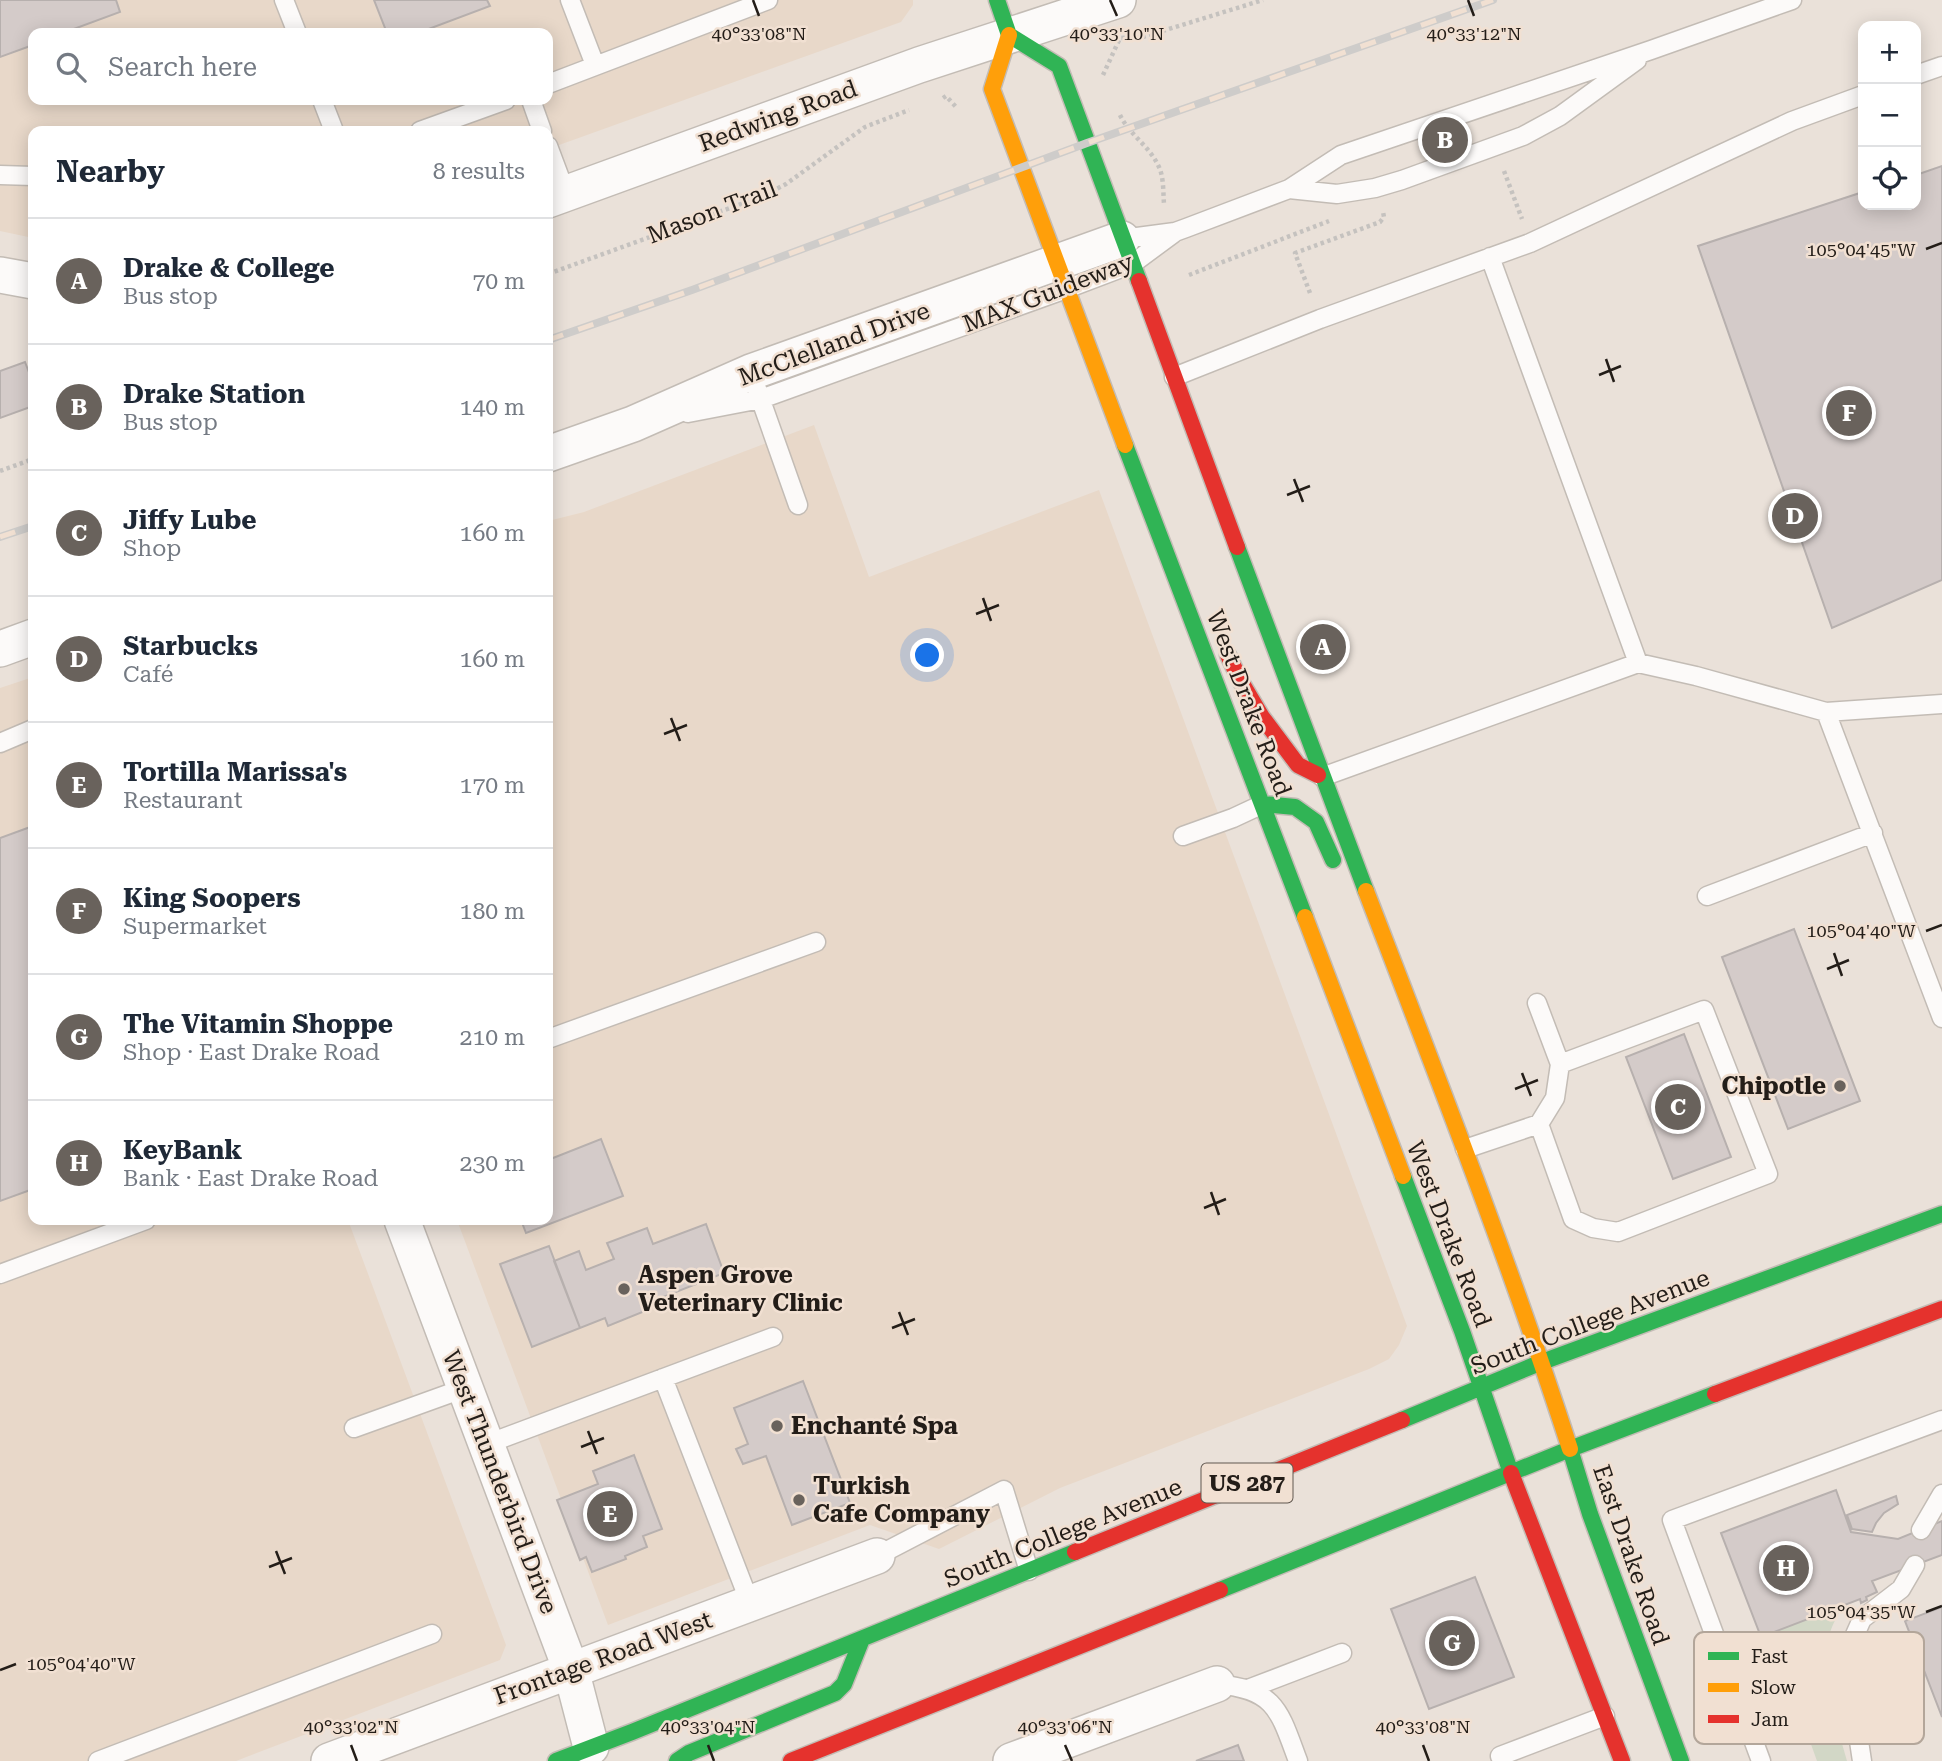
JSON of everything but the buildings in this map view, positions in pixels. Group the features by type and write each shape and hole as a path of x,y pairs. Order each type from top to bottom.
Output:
{"main road":[{"path":"997,0 1009,35"},
{"name":"West Drake Road","path":"1483,1387 992,89 1009,35 1059,66 1322,777 1465,1149 1542,1362"},
{"path":"1167,555 1206,612"},
{"path":"1222,642 1240,680 1269,727 1298,765 1322,777"},
{"path":"1263,804 1295,807 1316,822 1342,879"},
{"path":"1353,899 1391,958"},
{"name":"South College Avenue","path":"556,1761 590,1754 645,1727 1542,1362 1942,1214"},
{"path":"791,1761 1570,1449 1942,1310"},
{"name":"East Drake Road","path":"1542,1362 1590,1514 1681,1761"},
{"path":"1483,1387 1511,1474 1622,1761"},
{"path":"677,1761 689,1753 835,1693 844,1684 862,1639"}],"street":[{"name":"Redwing Road","path":"557,197 919,65 1118,0"},
{"name":"McClelland Drive","path":"553,452 756,386 1127,251"},
{"path":"0,275 28,280"},
{"path":"0,649 28,639"},
{"name":"West Thunderbird Drive","path":"404,1225 571,1670 590,1754"},
{"name":"Frontage Road West","path":"329,1761 877,1556"},
{"path":"1011,1761 1233,1686"}],"lane":[{"path":"284,0 295,28"},
{"path":"570,0 594,65"},
{"path":"553,82 768,0"},
{"name":"MAX Guideway","path":"1127,251 1289,189 1341,155 1792,0"},
{"name":"MAX Guideway","path":"1289,189 1337,194 1375,187 1402,180 1523,136 1560,117 1651,50"},
{"path":"1921,73 1942,66"},
{"path":"1174,377 1320,319 1530,243 1792,121 1858,97"},
{"path":"324,105 332,126"},
{"path":"434,126 492,105"},
{"path":"533,105 540,126"},
{"path":"553,174 557,197"},
{"path":"0,175 28,176"},
{"name":"MAX Guideway","path":"1127,251 1175,232"},
{"path":"1490,257 1638,663"},
{"path":"756,386 798,505"},
{"path":"1322,777 1638,663 1826,712 1942,704"},
{"path":"1826,712 1942,1018"},
{"path":"0,743 28,731"},
{"path":"1183,836 1263,804"},
{"path":"1707,896 1873,833"},
{"path":"553,1037 816,942"},
{"path":"1465,1149 1539,1124 1555,1098 1560,1065 1537,1003"},
{"path":"1539,1124 1573,1219 1593,1228 1618,1232 1768,1174 1704,1010 1560,1065"},
{"path":"0,1274 132,1225"},
{"path":"487,1444 773,1337"},
{"path":"663,1378 750,1603"},
{"path":"354,1429 465,1388"},
{"path":"1713,1632 1672,1520 1942,1419"},
{"path":"877,1556 1004,1490 1029,1572"},
{"path":"1922,1530 1942,1494"},
{"path":"1856,1632 1862,1619 1901,1589 1915,1565"},
{"path":"98,1761 432,1634"},
{"path":"1233,1686 1342,1653"},
{"path":"1233,1686 1261,1694 1274,1706 1298,1761"},
{"path":"1500,1756 1605,1716"},
{"path":"1754,1744 1760,1761"}],"path":[{"path":"1107,84 1103,76 1120,38 1143,37 1263,0"},
{"path":"935,101 946,96 963,115"},
{"path":"1117,105 1129,130 1157,162 1161,173 1164,204"},
{"name":"Mason Trail","path":"553,272 763,196 786,184 865,127 911,109"},
{"path":"1503,170 1530,243"},
{"path":"1320,319 1295,253 1380,222 1384,217 1382,209"},
{"path":"0,471 28,461"}],"shaded area":[{"path":"0,0 913,0 913,5 901,22 553,147 553,126 28,126 28,237 0,231"},
{"path":"814,425 869,577 1099,490 1407,1326 1389,1359 1060,1488 939,1549 870,1525 608,1625 459,1225 553,1225 553,520 584,512"},
{"path":"28,679 28,1225 350,1225 506,1645 500,1660 236,1761 0,1761 0,688"}],"green space":[{"path":"1842,1607 1830,1632 1774,1632"},
{"path":"1811,1744 1842,1744 1847,1761 1817,1761"}],"railway":[{"path":"553,338 692,290 1087,143 1493,0"},
{"path":"0,537 28,528"}],"traffic: fast":[{"path":"997,0 1009,35 1059,66 1139,281"},
{"path":"1125,445 1305,917"},
{"path":"1237,547 1366,891"},
{"path":"1263,804 1295,807 1316,822 1333,860"},
{"path":"1403,1176 1462,1331 1511,1473"},
{"path":"1402,1420 1542,1362 1942,1214"},
{"path":"1220,1590 1570,1449 1715,1394"},
{"path":"1570,1449 1590,1514 1681,1761"},
{"path":"556,1761 1075,1552"},
{"path":"677,1761 689,1753 835,1693 844,1684 862,1639"}],"traffic: slow":[{"path":"1009,35 992,89 1125,445"},
{"path":"1366,891 1497,1238 1570,1449"},
{"path":"1305,917 1403,1176"}],"traffic: jam":[{"path":"1139,281 1237,547"},
{"path":"1228,655 1262,717 1298,765 1318,775"},
{"path":"1715,1394 1942,1309"},
{"path":"1075,1552 1402,1420"},
{"path":"1511,1473 1622,1761"},
{"path":"791,1761 1220,1590"}],"place":[{"name":"Drake Station","path":"1445,140"},
{"name":"King Soopers","path":"1849,413"},
{"name":"Starbucks","path":"1795,516"},
{"name":"Drake & College","path":"1323,647"},
{"name":"Chipotle","path":"1840,1086"},
{"name":"Jiffy Lube","path":"1678,1107"},
{"name":"Aspen Grove Veterinary Clinic","path":"624,1289"},
{"name":"Enchanté Spa","path":"777,1426"},
{"name":"Turkish Cafe Company","path":"799,1500"},
{"name":"Tortilla Marissa's","path":"610,1514"},
{"name":"KeyBank","path":"1786,1568"},
{"name":"The Vitamin Shoppe","path":"1452,1643"}]}
